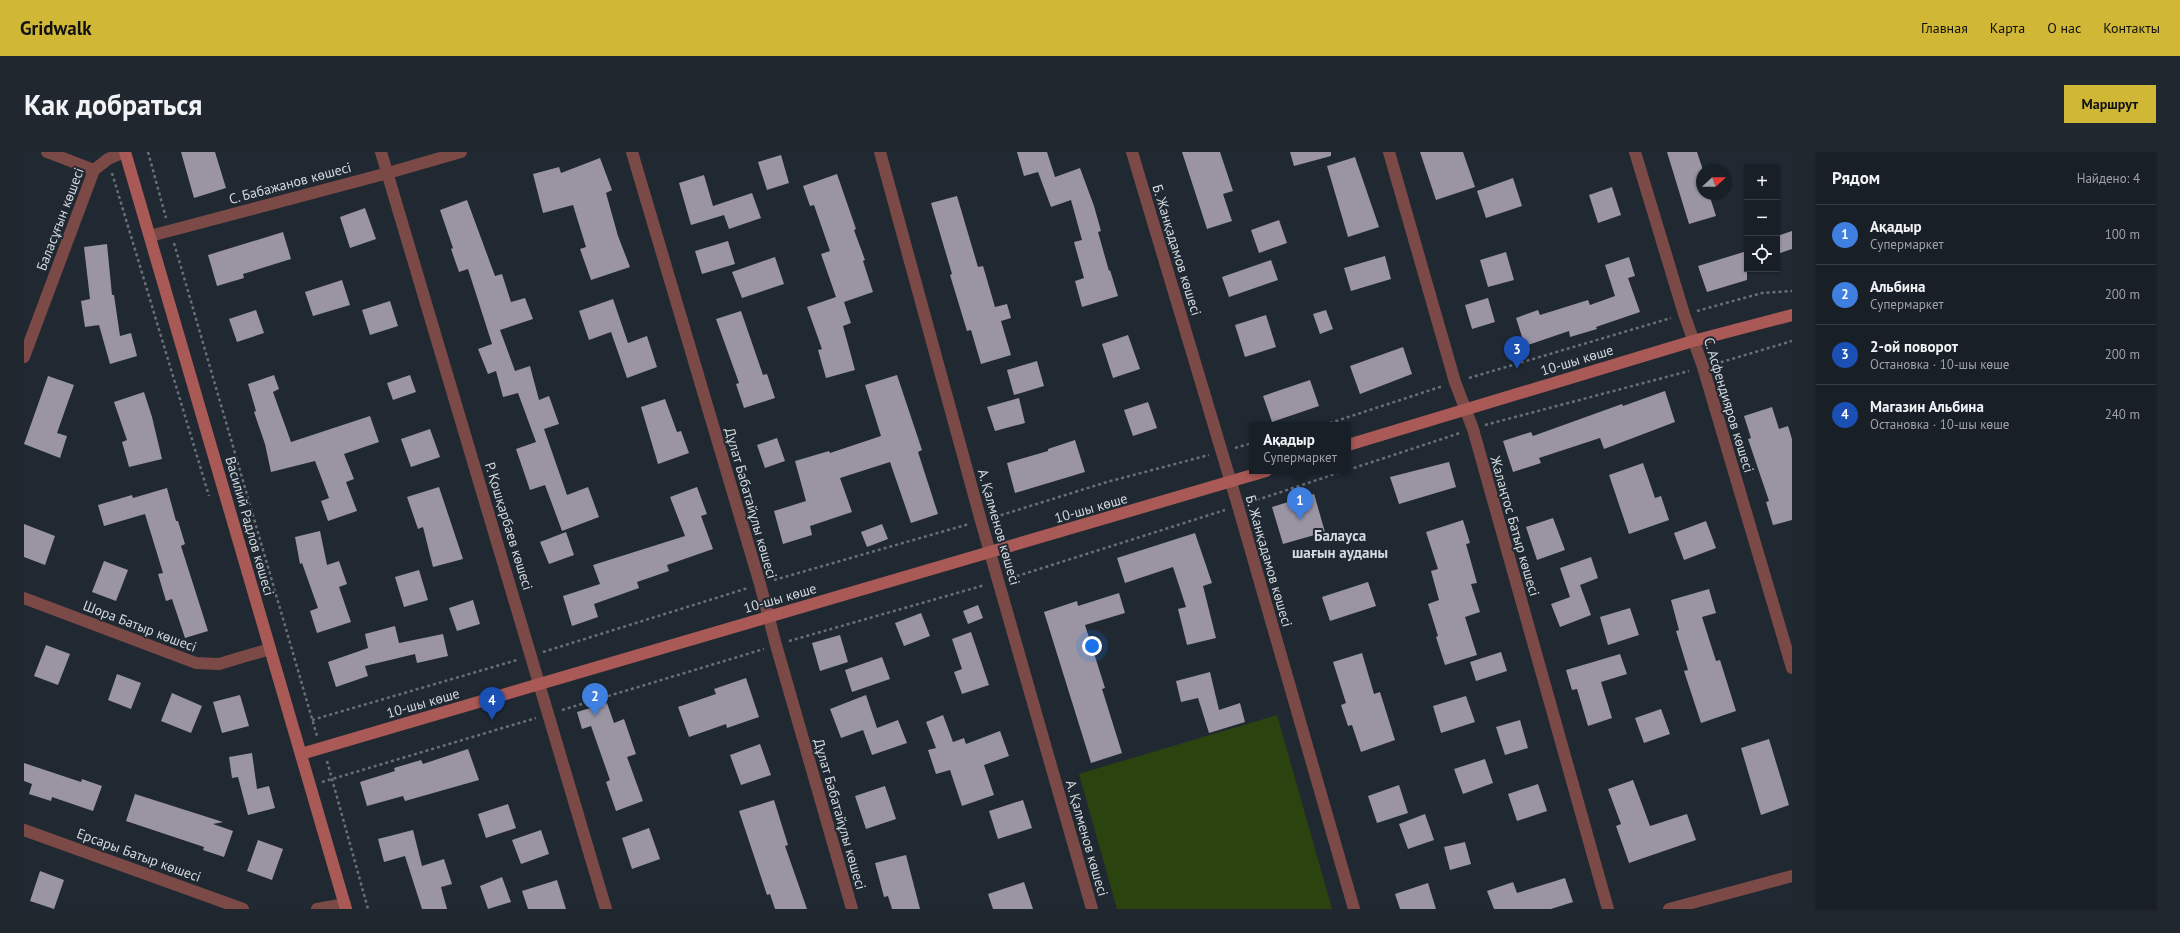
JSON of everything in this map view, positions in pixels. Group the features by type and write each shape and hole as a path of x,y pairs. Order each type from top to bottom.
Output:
{"street":[{"path":"47,152 94,170"},
{"name":"Баласұғын көшесі","path":"24,357 94,170 108,159 125,152"},
{"name":"Василий Радлов көшесі","path":"125,152 345,907"},
{"name":"Р. Қошқарбаев көшесі","path":"381,152 532,655 606,909"},
{"name":"С. Бабажанов көшесі","path":"150,236 388,174 461,152"},
{"name":"Дұлат Бабатайұлы көшесі","path":"632,152 760,584 768,617 852,909"},
{"name":"А. Қалменов көшесі","path":"880,152 981,521 1000,581 1092,909"},
{"name":"Б. Жанқадамов көшесі","path":"1132,152 1238,506 1354,909"},
{"name":"Жалаңтос Батыр көшесі","path":"1390,152 1455,382 1472,429 1608,909"},
{"name":"С. Асфендияров көшесі","path":"1635,152 1684,314 1703,367 1792,668"},
{"name":"10-шы көше","path":"1351,444 1693,341 1792,315"},
{"name":"10-шы көше","path":"301,754 1256,474"},
{"name":"Шора Батыр көшесі","path":"24,598 196,663 218,664 270,649"},
{"name":"Ерсары Батыр көшесі","path":"24,830 243,909"},
{"path":"1669,909 1792,876"},
{"path":"317,909 345,907"}],"path":[{"path":"148,152 312,720 333,779 368,909"},
{"path":"108,159 210,502"},
{"path":"1333,422 1455,382 1684,314 1762,293 1792,291"},
{"path":"1351,469 1472,429 1703,367 1792,341"},
{"path":"312,720 532,655 760,584 981,521 1107,482 1249,444"},
{"path":"310,786 776,645 1000,581 1335,474"}],"green space":[{"path":"1277,715 1332,909 1117,909 1079,774"}],"building":[{"path":"181,152 215,152 226,188 194,198"},
{"path":"1017,152 1047,152 1055,177 1080,168 1094,206 1101,231 1098,232 1118,296 1082,307 1075,281 1084,278 1074,242 1082,240 1071,200 1051,207 1038,172 1024,176"},
{"path":"1182,152 1220,152 1233,191 1223,194 1232,221 1207,229"},
{"path":"1290,152 1331,152 1331,156 1294,166"},
{"path":"1420,152 1463,152 1475,187 1436,200"},
{"path":"1667,152 1697,152 1701,164 1696,164 1696,200 1711,200 1716,216 1689,224"},
{"path":"781,155 789,183 767,190 758,162"},
{"path":"1355,157 1379,227 1348,237 1327,166"},
{"path":"600,158 612,190 606,193 618,236 630,267 591,280 580,249 586,247 573,205 543,213 533,174 559,167 561,173"},
{"path":"837,174 856,229 854,230 865,260 863,261 873,292 844,302 851,323 843,326 855,370 826,378 818,350 822,349 807,307 836,297 821,254 830,251 814,205 810,206 803,186"},
{"path":"704,175 713,206 752,193 761,218 729,229 724,215 691,225 679,183"},
{"path":"1513,178 1522,206 1486,218 1477,191"},
{"path":"1612,187 1621,215 1598,223 1589,195"},
{"path":"957,196 978,267 983,266 995,307 1007,304 1011,318 1001,321 1011,355 981,364 971,330 967,331 950,275 952,274 931,203"},
{"path":"467,200 495,276 502,274 511,302 525,298 533,319 500,330 515,371 530,366 539,400 549,396 559,424 544,429 567,495 588,487 599,517 562,531 545,485 530,490 516,449 536,442 518,393 503,397 496,371 488,374 478,349 492,344 468,269 459,272 451,249 453,248 440,210"},
{"path":"365,208 376,239 350,248 340,217"},
{"path":"1279,220 1287,243 1259,253 1251,230"},
{"path":"1792,231 1792,249 1780,253 1780,235"},
{"path":"283,232 291,259 243,274 244,278 217,286 208,255"},
{"path":"728,241 735,264 702,274 695,251"},
{"path":"107,244 112,295 114,295 120,336 131,333 137,356 110,364 99,325 85,327 81,301 90,299 84,247"},
{"path":"1506,252 1514,280 1488,287 1480,260"},
{"path":"1744,252 1744,272 1747,272 1747,280 1707,292 1698,266"},
{"path":"1385,256 1391,279 1351,291 1344,268"},
{"path":"775,257 784,284 742,298 732,272"},
{"path":"1629,257 1635,276 1628,278 1640,312 1596,327 1597,329 1570,337 1569,331 1525,346 1516,318 1538,310 1540,315 1588,300 1590,305 1615,296 1605,265"},
{"path":"1271,260 1278,280 1229,297 1222,277"},
{"path":"342,280 350,305 313,316 305,292"},
{"path":"1488,298 1495,322 1472,329 1465,305"},
{"path":"613,299 628,343 647,336 657,367 627,378 611,332 589,340 579,311"},
{"path":"390,301 398,326 370,335 362,310"},
{"path":"256,310 264,333 237,342 229,319"},
{"path":"1326,310 1333,329 1320,334 1313,314"},
{"path":"741,311 763,375 767,374 775,398 744,408 736,384 739,383 716,319"},
{"path":"1266,315 1276,347 1245,357 1235,325"},
{"path":"1128,335 1140,369 1113,378 1102,344"},
{"path":"1403,347 1412,374 1360,394 1350,366"},
{"path":"1037,361 1044,386 1014,395 1007,370"},
{"path":"274,375 279,389 273,392 291,442 370,416 379,442 344,454 354,479 346,482 357,511 328,521 321,501 329,498 315,461 271,472 265,444 254,412 256,411 248,384"},
{"path":"410,375 416,392 393,400 387,383"},
{"path":"897,375 922,450 918,452 938,514 911,523 890,462 840,478 852,512 810,526 812,535 783,544 774,511 806,501 795,461 829,451 830,453 881,436 865,385"},
{"path":"48,376 74,385 57,433 67,436 60,458 24,444"},
{"path":"1310,380 1319,406 1272,422 1263,396"},
{"path":"1665,391 1675,422 1604,449 1600,438 1539,458 1541,463 1513,472 1503,441 1531,432 1533,436 1622,404 1623,406"},
{"path":"144,392 152,417 162,459 129,467 122,442 127,440 114,402"},
{"path":"1019,398 1025,423 995,431 987,407"},
{"path":"665,399 677,432 681,431 689,453 658,464 641,407"},
{"path":"1148,402 1157,428 1133,436 1124,410"},
{"path":"1772,407 1779,429 1788,426 1792,439 1792,520 1773,525 1766,502 1769,501 1748,439 1751,438 1744,416"},
{"path":"430,429 440,457 411,467 401,439"},
{"path":"777,438 785,461 765,468 757,445"},
{"path":"1075,440 1085,472 1015,493 1007,463 1048,451 1048,449"},
{"path":"1449,462 1456,487 1399,504 1390,477"},
{"path":"1643,463 1655,498 1661,496 1669,520 1629,534 1609,475"},
{"path":"439,487 463,559 433,567 423,527 418,529 407,497"},
{"path":"697,487 707,514 701,516 713,549 667,565 669,571 637,582 639,588 594,604 598,617 572,626 563,596 600,584 593,565 685,536 670,497"},
{"path":"167,488 176,521 178,521 185,544 181,546 208,631 185,638 172,599 166,601 158,574 163,573 145,514 104,526 98,505 132,495 133,498"},
{"path":"1314,494 1325,532 1283,544 1272,507"},
{"path":"1553,518 1565,550 1537,560 1526,527"},
{"path":"1463,520 1470,543 1466,544 1477,583 1471,584 1480,612 1465,617 1477,655 1445,665 1428,604 1439,600 1431,571 1438,569 1426,532"},
{"path":"1706,521 1716,548 1684,560 1674,533"},
{"path":"24,524 55,536 45,565 24,557"},
{"path":"882,524 888,539 867,547 861,532"},
{"path":"320,531 327,565 339,561 347,584 339,587 351,622 317,633 310,611 318,608 302,563 300,564 295,537"},
{"path":"566,532 574,555 549,564 540,542"},
{"path":"1195,533 1212,583 1203,586 1216,638 1187,645 1178,609 1186,607 1173,567 1125,583 1117,558"},
{"path":"1591,557 1598,578 1580,585 1591,615 1560,627 1551,604 1570,597 1560,568"},
{"path":"104,561 128,570 116,601 92,592"},
{"path":"419,570 428,600 404,607 395,577"},
{"path":"1368,582 1376,606 1330,621 1322,597"},
{"path":"1709,589 1716,613 1702,617 1716,661 1720,660 1736,711 1701,723 1684,671 1688,670 1676,631 1679,630 1671,600"},
{"path":"1119,593 1125,613 1085,625 1105,688 1102,689 1122,753 1091,763 1044,612 1077,601 1078,606"},
{"path":"473,600 480,624 457,631 449,608"},
{"path":"978,605 983,618 968,624 963,611"},
{"path":"1630,608 1639,635 1608,645 1600,617"},
{"path":"921,613 930,636 904,646 895,623"},
{"path":"395,626 399,643 443,634 448,656 417,663 415,654 365,666 368,676 336,687 328,662 368,648 365,634"},
{"path":"971,632 989,685 962,694 954,672 962,669 952,639"},
{"path":"840,635 848,662 820,671 812,643"},
{"path":"46,645 70,654 58,685 34,676"},
{"path":"1501,652 1507,671 1476,681 1470,662"},
{"path":"1362,653 1374,694 1380,692 1395,740 1361,752 1352,725 1348,726 1341,705 1346,703 1333,662"},
{"path":"1620,654 1627,674 1601,682 1612,718 1588,726 1577,689 1572,690 1566,670"},
{"path":"882,657 890,679 852,692 845,670"},
{"path":"1210,672 1219,710 1240,703 1245,722 1209,733 1198,698 1181,702 1176,681"},
{"path":"117,674 141,683 131,709 108,700"},
{"path":"746,678 759,717 727,728 726,724 689,737 678,707 716,694 714,689"},
{"path":"172,693 202,706 191,733 161,721"},
{"path":"240,695 249,726 222,733 213,702"},
{"path":"866,695 877,728 898,720 907,743 872,755 863,730 841,738 830,709"},
{"path":"1466,696 1475,722 1441,733 1433,706"},
{"path":"607,703 614,723 624,719 636,754 627,757 643,801 616,811 606,782 610,780 591,726 582,729 577,712"},
{"path":"1661,709 1670,734 1644,743 1635,718"},
{"path":"943,715 953,742 964,738 966,744 1000,731 1009,756 984,765 994,795 962,806 950,770 936,774 928,750 936,748 926,722"},
{"path":"1520,720 1528,748 1505,755 1496,727"},
{"path":"1769,739 1789,805 1761,815 1741,748"},
{"path":"760,744 771,775 741,785 730,755"},
{"path":"468,749 479,780 405,801 403,796 367,806 360,782 395,771 394,768 421,760 423,764"},
{"path":"252,753 257,789 269,786 275,808 248,815 238,777 232,778 229,757"},
{"path":"1485,759 1493,783 1463,794 1454,769"},
{"path":"24,763 81,782 82,779 102,786 93,811 52,797 51,801 29,794 32,784 24,781"},
{"path":"1633,780 1650,826 1687,814 1696,840 1629,863 1616,826 1621,824 1608,789"},
{"path":"1538,784 1547,811 1517,821 1508,794"},
{"path":"1399,785 1408,813 1377,823 1368,796"},
{"path":"885,786 896,819 866,829 855,796"},
{"path":"135,794 223,822 213,824 233,831 224,857 203,850 204,847 126,821"},
{"path":"774,800 788,845 785,846 807,909 775,909 770,894 767,895 739,811"},
{"path":"1023,800 1032,828 998,839 989,811"},
{"path":"508,804 516,828 486,838 478,814"},
{"path":"1425,814 1434,840 1408,849 1399,824"},
{"path":"649,828 660,859 632,869 622,838"},
{"path":"413,830 422,866 444,859 452,884 441,887 447,909 422,909 405,856 384,862 378,839"},
{"path":"541,830 549,854 521,864 512,840"},
{"path":"258,840 283,849 272,880 247,871"},
{"path":"1465,842 1471,864 1450,870 1444,847"},
{"path":"906,855 920,909 892,909 888,896 884,897 875,863"},
{"path":"40,871 64,880 54,909 30,901"},
{"path":"502,877 511,902 488,909 480,886"},
{"path":"1565,878 1573,902 1551,909 1494,909 1487,891 1513,882 1517,893"},
{"path":"557,880 566,909 528,909 522,891"},
{"path":"1024,882 1033,909 993,909 988,894"},
{"path":"1428,883 1436,909 1400,909 1395,894"}],"place":[{"name":"2-ой поворот","path":"1517,369"},
{"name":"Ақадыр","path":"1300,520"},
{"name":"Альбина","path":"595,716"},
{"name":"Магазин Альбина","path":"492,720"}],"district":[{"name":"Балауса шағын ауданы","path":"1340,544"}]}
